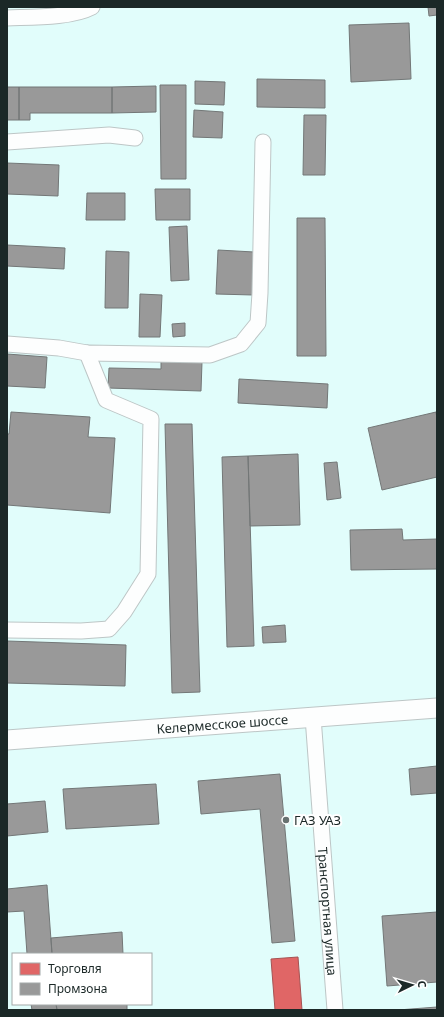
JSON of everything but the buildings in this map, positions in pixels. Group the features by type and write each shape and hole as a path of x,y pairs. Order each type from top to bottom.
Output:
{"main road":[{"name":"Келермесское шоссе","path":"7,740 437,708"}],"street":[{"path":"7,18 60,15 86,10 92,7"},
{"path":"7,142 109,135 135,138"},
{"path":"7,344 59,348 87,353 210,355 241,344 258,323 263,142"},
{"path":"7,630 109,630 124,612 148,574 151,419 106,400 87,353"},
{"name":"Транспортная улица","path":"313,717 336,1010"}],"shaded area":[{"path":"7,7 437,7 437,1010 7,1010"}],"place":[{"name":"ГАЗ УАЗ","path":"286,820"}]}
